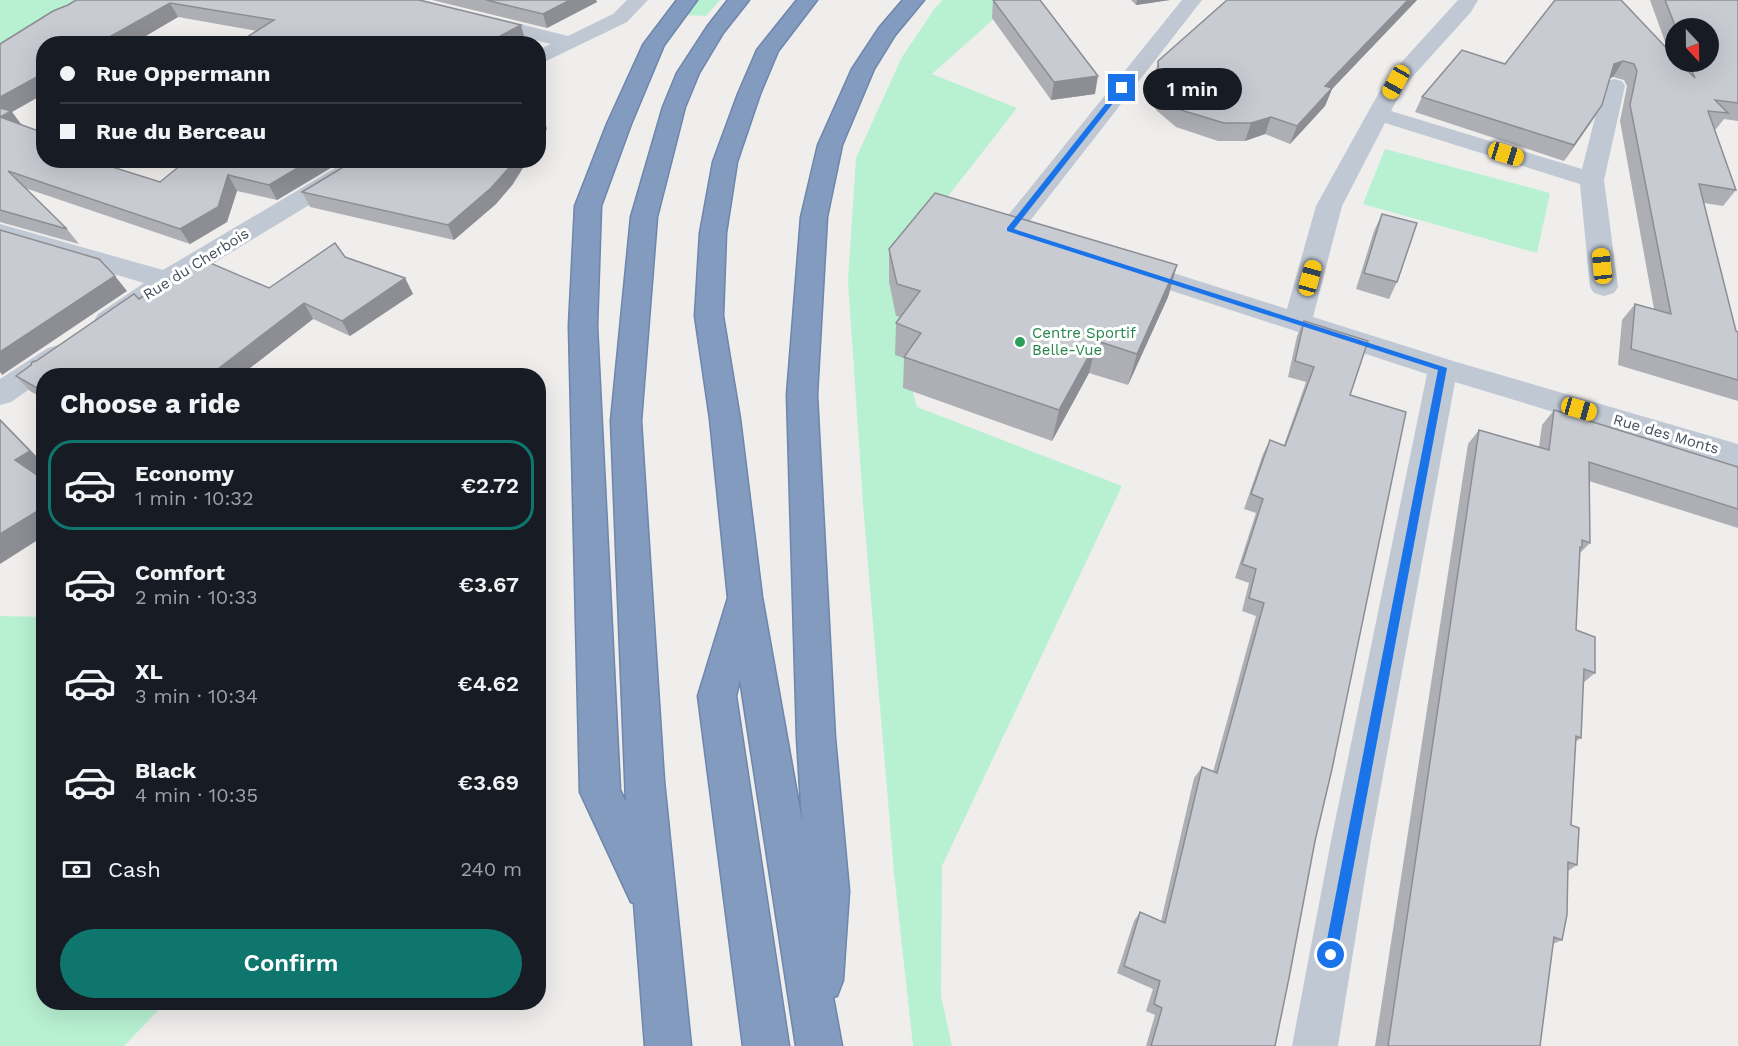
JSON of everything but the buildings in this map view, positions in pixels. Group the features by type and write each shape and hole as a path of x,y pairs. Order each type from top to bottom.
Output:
{"highway":[{"path":"656,907 600,792 583,326 588,206 619,124 654,45 687,0"},
{"path":"668,1046 644,781 626,421 644,217 674,106 688,73 714,31 739,0"},
{"path":"807,0 768,50 749,94 725,162 713,233 709,316 725,419 744,597 773,757 818,1041"},
{"path":"818,1041 828,891 816,738 802,395 814,217 830,145 863,69 886,32 914,0"},
{"path":"744,597 717,696 766,1046"}],"street":[{"path":"399,0 541,36"},
{"path":"546,55 620,18 638,0"},
{"path":"1065,247 1010,230 1192,0"},
{"path":"1298,321 1329,206 1396,82 1464,8 1468,0"},
{"path":"546,37 572,44"},
{"path":"1604,287 1592,180 1614,86"},
{"path":"1378,114 1592,180"},
{"name":"Rue du Cherbois","path":"38,368 166,280 354,168"},
{"path":"0,232 166,280"},
{"name":"Rue des Monts","path":"1109,261 1443,368 1738,456"},
{"path":"1315,1046 1351,841 1443,368"},
{"name":"Rue du Cherbois","path":"0,394 36,370"}],"green space":[{"path":"0,0 105,0 36,36 0,57"},
{"path":"695,0 720,0 706,16 683,15"},
{"path":"943,0 1015,0 932,74 1017,108 906,250 899,341 917,407 1122,486 942,866 941,996 952,1046 913,1046 894,873 863,504 848,281 856,158 902,57 935,8"},
{"path":"1385,149 1550,193 1537,253 1363,204"},
{"path":"0,616 36,617 36,1010 158,1010 124,1046 0,1046"}],"place":[{"name":"Centre Sportif Belle-Vue","path":"1020,342"}],"route":[{"path":"1122,88 1010,230 1443,368 1331,955"}]}
